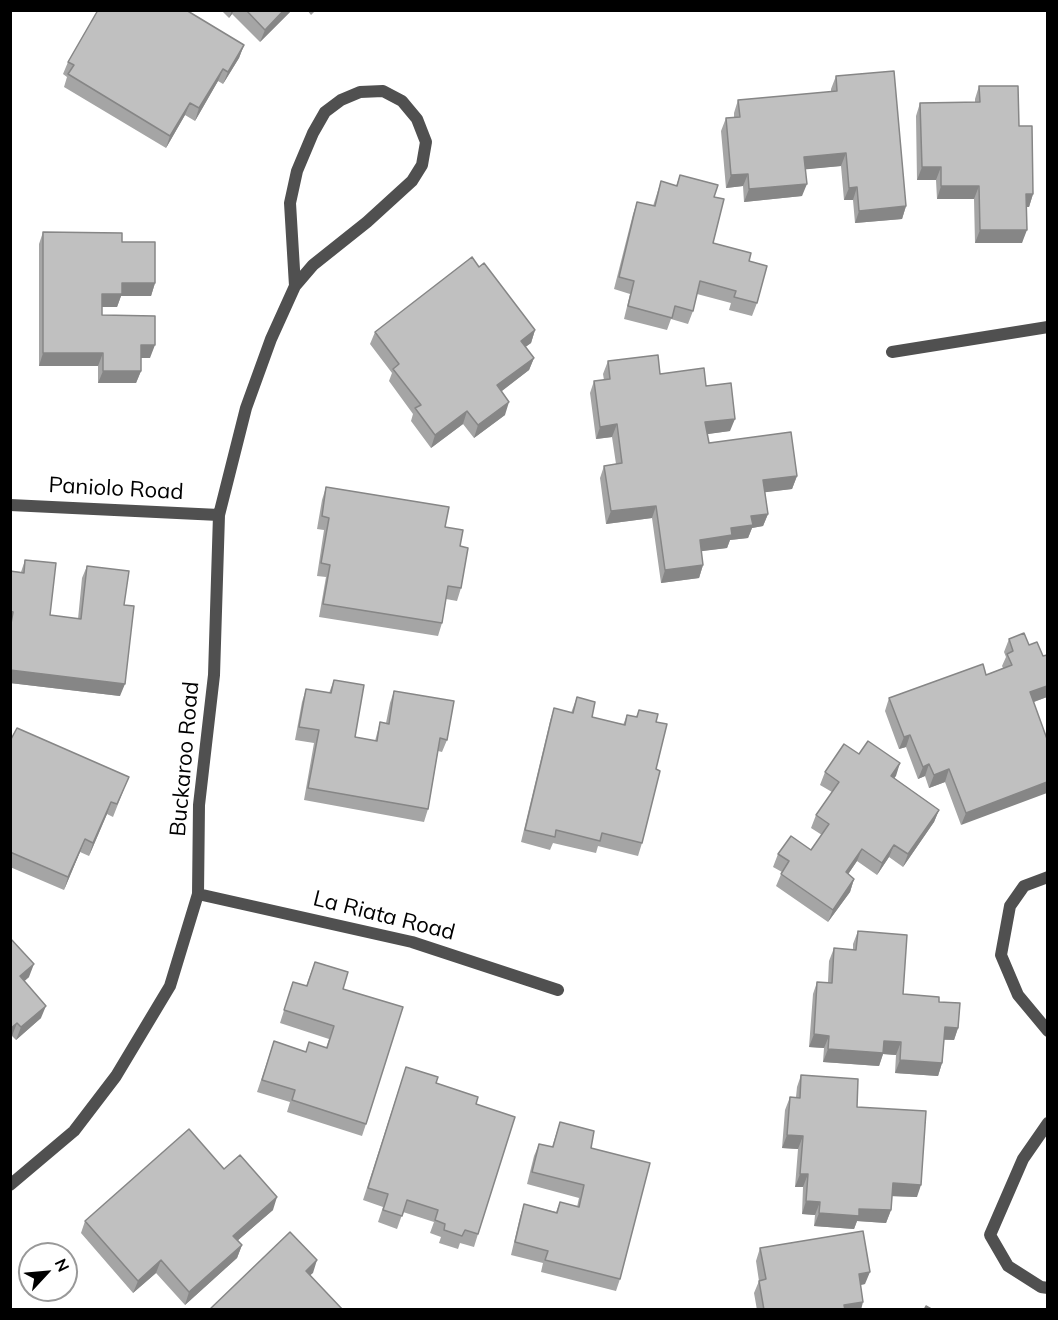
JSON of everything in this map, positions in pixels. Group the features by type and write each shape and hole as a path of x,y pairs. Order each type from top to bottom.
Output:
{"street":[{"name":"Buckaroo Road","path":"10,1185 74,1131 116,1076 170,986 198,894 199,805 214,675 219,515 246,408 271,339 295,286 313,265 367,222 412,181 422,165 426,142 417,119 402,101 383,91 360,92 340,100 325,112 313,133 297,171 290,203 295,286"},
{"path":"892,352 1047,327"},
{"name":"Paniolo Road","path":"10,506 219,515"},
{"path":"1047,877 1024,886 1010,906 1000,955 1018,995 1047,1031"},
{"name":"La Riata Road","path":"198,894 412,942 558,990"},
{"path":"1047,1123 1023,1159 990,1235 1008,1266 1041,1287 1047,1288"}],"building":[{"path":"98,10 186,10 244,45 228,72 223,69 199,108 190,103 170,136 68,74 74,65 68,62"},
{"path":"246,10 284,10 265,30"},
{"path":"894,71 906,206 859,211 857,187 849,188 846,153 804,157 807,184 749,189 748,174 731,175 726,118 740,117 738,100 837,91 836,76"},
{"path":"979,86 1018,86 1019,126 1032,126 1033,194 1026,194 1027,230 980,230 979,186 941,186 941,167 922,167 920,103 980,102"},
{"path":"680,175 718,185 714,197 724,199 713,243 751,253 749,261 767,266 757,303 734,297 736,291 700,281 693,311 675,306 672,318 628,306 634,281 619,277 637,202 655,206 661,181 677,186"},
{"path":"43,232 122,233 122,242 155,242 155,283 122,283 122,294 102,294 102,315 155,316 155,345 141,345 141,371 103,371 103,353 43,353"},
{"path":"472,257 479,267 484,263 535,330 521,341 534,358 497,385 509,402 478,425 467,411 435,435 415,408 421,405 393,369 399,364 375,332"},
{"path":"658,355 660,374 704,368 706,386 731,383 735,419 705,422 709,443 791,432 797,476 763,480 768,514 751,516 753,525 731,528 732,535 700,540 703,565 665,570 656,506 611,511 604,466 622,463 617,424 600,427 594,381 610,379 608,361"},
{"path":"326,487 449,507 445,527 463,530 460,546 468,548 461,588 448,586 442,623 323,604 330,565 321,563 329,518 322,516"},
{"path":"25,560 56,563 50,615 81,619 87,566 129,571 124,605 134,606 125,684 10,670 10,629 13,612 10,611 10,571 24,573"},
{"path":"1024,633 1029,645 1037,642 1043,656 1047,655 1047,686 1030,692 1047,739 1047,782 966,813 949,769 934,775 929,764 923,767 910,735 904,737 889,698 983,664 986,675 1012,665 1007,654 1013,651 1009,639"},
{"path":"334,680 364,685 355,737 377,741 380,722 389,724 394,691 454,701 447,740 440,738 428,809 308,788 319,730 299,727 306,689 331,693"},
{"path":"577,697 595,702 592,717 625,725 627,715 637,717 639,710 658,714 656,722 667,724 656,769 660,771 642,843 602,833 600,841 556,830 555,837 525,830 554,708 573,713"},
{"path":"17,728 129,777 117,804 111,802 93,843 85,839 68,877 10,852 10,741"},
{"path":"868,741 900,763 891,776 939,810 908,854 894,845 882,863 862,849 846,872 854,879 833,910 781,874 789,861 778,854 791,836 811,850 829,824 816,815 839,782 825,772 844,744 859,754"},
{"path":"858,931 907,935 903,994 939,997 939,1002 960,1003 958,1028 945,1027 942,1063 900,1060 901,1042 884,1041 883,1053 828,1049 829,1036 814,1034 817,982 832,983 834,948 856,950"},
{"path":"10,938 34,964 20,976 46,1006 21,1027 17,1023 10,1029"},
{"path":"315,962 348,972 343,989 403,1007 366,1124 292,1100 295,1090 262,1080 274,1041 306,1052 309,1042 327,1048 334,1026 284,1010 293,982 307,986"},
{"path":"406,1067 438,1077 436,1083 478,1097 476,1104 515,1117 478,1234 465,1230 462,1236 444,1230 445,1224 435,1220 438,1210 407,1200 402,1216 383,1210 388,1194 368,1188"},
{"path":"801,1075 858,1079 857,1107 926,1111 921,1185 893,1183 891,1210 859,1209 859,1216 819,1213 820,1202 806,1201 808,1174 800,1174 803,1136 787,1135 790,1097 800,1098"},
{"path":"560,1122 594,1131 591,1148 650,1163 620,1279 545,1260 548,1251 515,1242 524,1204 557,1213 560,1202 579,1207 584,1185 532,1172 539,1144 553,1147"},
{"path":"189,1129 224,1169 240,1155 277,1197 233,1236 242,1245 189,1292 161,1260 138,1281 85,1221"},
{"path":"863,1231 870,1272 859,1274 863,1302 844,1305 845,1310 764,1310 759,1281 766,1279 760,1248"},
{"path":"290,1232 317,1260 306,1271 343,1310 209,1310"}]}
